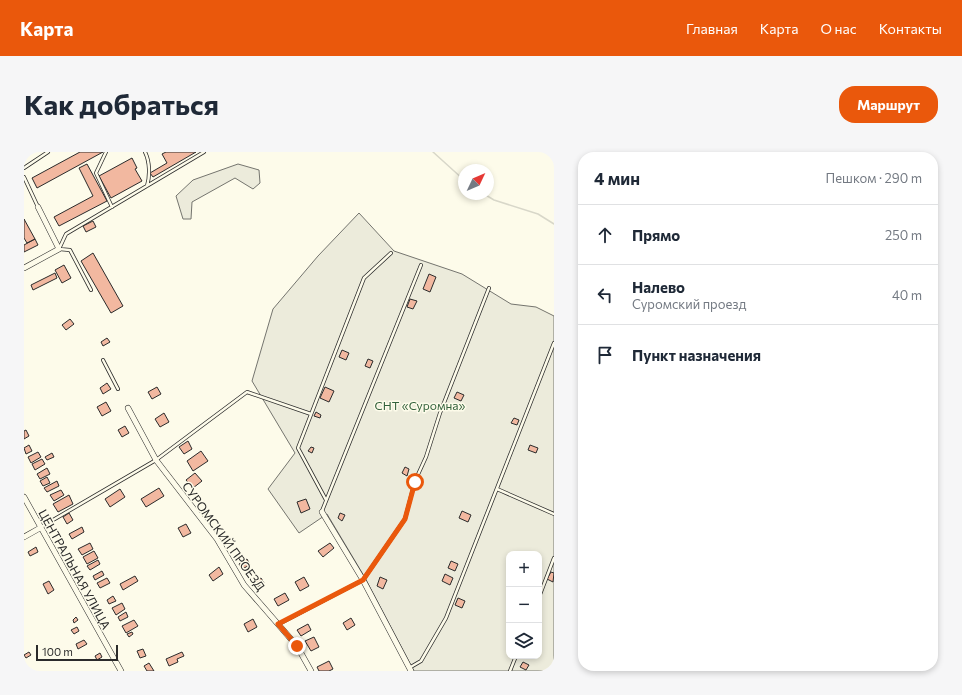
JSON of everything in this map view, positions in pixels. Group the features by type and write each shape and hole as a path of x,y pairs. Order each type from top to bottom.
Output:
{"street":[{"path":"24,268 59,249 38,207"},
{"name":"СУРОМСКИЙ ПРОЕЗД","path":"128,408 156,460 217,539 244,585 297,646 311,671"},
{"name":"ЦЕНТРАЛЬНАЯ УЛИЦА","path":"24,498 121,671"},
{"path":"322,512 363,580 410,670"},
{"path":"24,537 40,528"}],"lane":[{"path":"24,168 48,152"},
{"path":"106,152 96,173 112,207"},
{"path":"145,152 148,158 149,180 146,187"},
{"path":"91,290 70,250 59,249 66,234 204,152"},
{"path":"24,177 38,207"},
{"path":"326,500 298,448 364,278 391,253"},
{"path":"322,512 421,265"},
{"path":"278,624 363,580 405,519 415,482 426,457 440,413 489,288"},
{"path":"410,670 421,661 446,618 554,343"},
{"path":"103,360 118,389"},
{"path":"40,528 156,460 247,392 311,414"},
{"path":"497,489 554,514"},
{"path":"542,589 554,558"},
{"path":"510,671 515,659"}],"green space":[{"path":"238,164 259,170 260,183 253,189 235,178 192,202 191,219 183,219 176,196 193,180"},
{"name":"СНТ «Суромна»","path":"359,213 394,251 462,274 511,304 536,307 554,316 554,671 414,671 364,576 327,514 299,533 268,489 295,453 252,381 273,309 318,256"}],"building":[{"path":"80,152 103,152 37,188 32,178"},
{"path":"166,152 196,152 153,177 150,173 167,163 162,154"},
{"path":"132,158 137,168 135,169 142,181 111,198 99,176"},
{"path":"87,164 107,201 59,226 54,217 93,196 79,168"},
{"path":"24,219 35,239 27,243 24,238"},
{"path":"93,221 96,227 86,232 83,226"},
{"path":"35,239 38,245 24,252 24,245"},
{"path":"93,253 123,306 111,313 81,261"},
{"path":"64,265 71,278 62,283 55,270"},
{"path":"55,273 57,278 33,290 31,285"},
{"path":"429,274 436,277 430,292 423,289"},
{"path":"410,299 417,301 413,309 407,307"},
{"path":"70,319 74,324 66,330 62,325"},
{"path":"107,338 110,342 103,346 101,342"},
{"path":"342,350 349,353 346,360 339,357"},
{"path":"368,359 373,361 370,368 365,366"},
{"path":"107,383 111,389 103,394 100,388"},
{"path":"157,387 161,394 152,399 148,392"},
{"path":"325,387 334,391 329,402 320,398"},
{"path":"457,392 464,395 461,401 454,398"},
{"path":"106,402 111,411 102,416 97,407"},
{"path":"316,412 321,415 320,418 314,416"},
{"path":"164,413 169,422 160,427 155,419"},
{"path":"514,418 519,420 517,425 511,423"},
{"path":"125,426 129,433 122,437 118,430"},
{"path":"26,430 29,436 24,439 24,431"},
{"path":"188,441 192,449 184,454 179,447"},
{"path":"29,445 32,451 26,454 24,448"},
{"path":"530,445 538,448 536,453 528,450"},
{"path":"311,447 314,448 312,453 308,451"},
{"path":"201,451 208,461 193,471 187,461"},
{"path":"38,452 41,457 31,463 28,457"},
{"path":"52,453 54,457 47,460 45,457"},
{"path":"42,459 45,464 35,470 32,464"},
{"path":"405,467 409,469 407,476 402,473"},
{"path":"47,468 50,474 40,479 37,474"},
{"path":"195,473 202,481 193,488 186,480"},
{"path":"47,477 50,483 43,486 40,481"},
{"path":"57,481 59,486 47,492 44,488"},
{"path":"159,488 164,496 146,507 141,499"},
{"path":"120,489 125,497 110,507 105,499"},
{"path":"61,490 64,495 54,501 50,495"},
{"path":"69,495 73,504 58,512 53,504"},
{"path":"306,499 310,509 301,513 297,502"},
{"path":"462,511 471,515 468,522 459,518"},
{"path":"69,513 73,520 67,524 63,517"},
{"path":"340,513 345,515 342,521 338,518"},
{"path":"186,524 191,533 183,537 178,528"},
{"path":"82,527 84,532 72,539 69,534"},
{"path":"90,543 93,549 82,555 78,549"},
{"path":"330,543 334,548 323,557 318,551"},
{"path":"36,547 38,552 30,556 28,552"},
{"path":"94,551 98,558 87,564 83,557"},
{"path":"247,559 250,565 242,569 239,564"},
{"path":"98,560 100,564 90,570 87,566"},
{"path":"451,561 458,564 455,571 448,568"},
{"path":"219,567 223,574 213,581 209,575"},
{"path":"102,571 104,575 95,580 93,576"},
{"path":"551,572 554,573 553,582 547,579"},
{"path":"445,574 453,578 450,585 442,581"},
{"path":"135,576 138,581 123,590 120,584"},
{"path":"304,577 309,586 300,591 295,582"},
{"path":"380,577 387,580 383,589 377,586"},
{"path":"107,578 110,583 100,588 97,583"},
{"path":"261,578 264,583 257,587 254,582"},
{"path":"49,581 54,590 48,594 43,584"},
{"path":"285,593 289,600 278,606 274,599"},
{"path":"113,596 116,601 109,604 107,600"},
{"path":"458,598 465,601 462,608 455,605"},
{"path":"122,603 125,609 116,615 112,608"},
{"path":"126,612 128,617 120,621 118,617"},
{"path":"76,617 78,620 74,623 73,620"},
{"path":"351,618 355,625 347,630 343,623"},
{"path":"253,619 257,627 248,632 244,624"},
{"path":"134,620 138,626 126,633 122,626"},
{"path":"308,624 311,630 301,636 297,630"},
{"path":"77,627 79,631 74,634 71,630"},
{"path":"132,632 133,634 129,637 127,634"},
{"path":"314,637 319,647 311,651 305,641"},
{"path":"84,640 87,644 78,649 76,644"},
{"path":"143,649 146,656 140,658 137,651"},
{"path":"29,652 31,655 26,658 24,655"},
{"path":"182,652 184,656 177,659 178,662 169,666 166,659"},
{"path":"100,653 102,657 97,660 95,656"},
{"path":"329,661 333,669 329,671 319,671 317,667"},
{"path":"523,662 529,665 526,670 520,667"},
{"path":"149,663 154,671 147,671 144,666"}],"waterway":[{"path":"433,152 458,175"},
{"path":"494,200 538,214 554,224"}],"route":[{"path":"297,646 278,624 363,580 405,519 415,482"}]}
